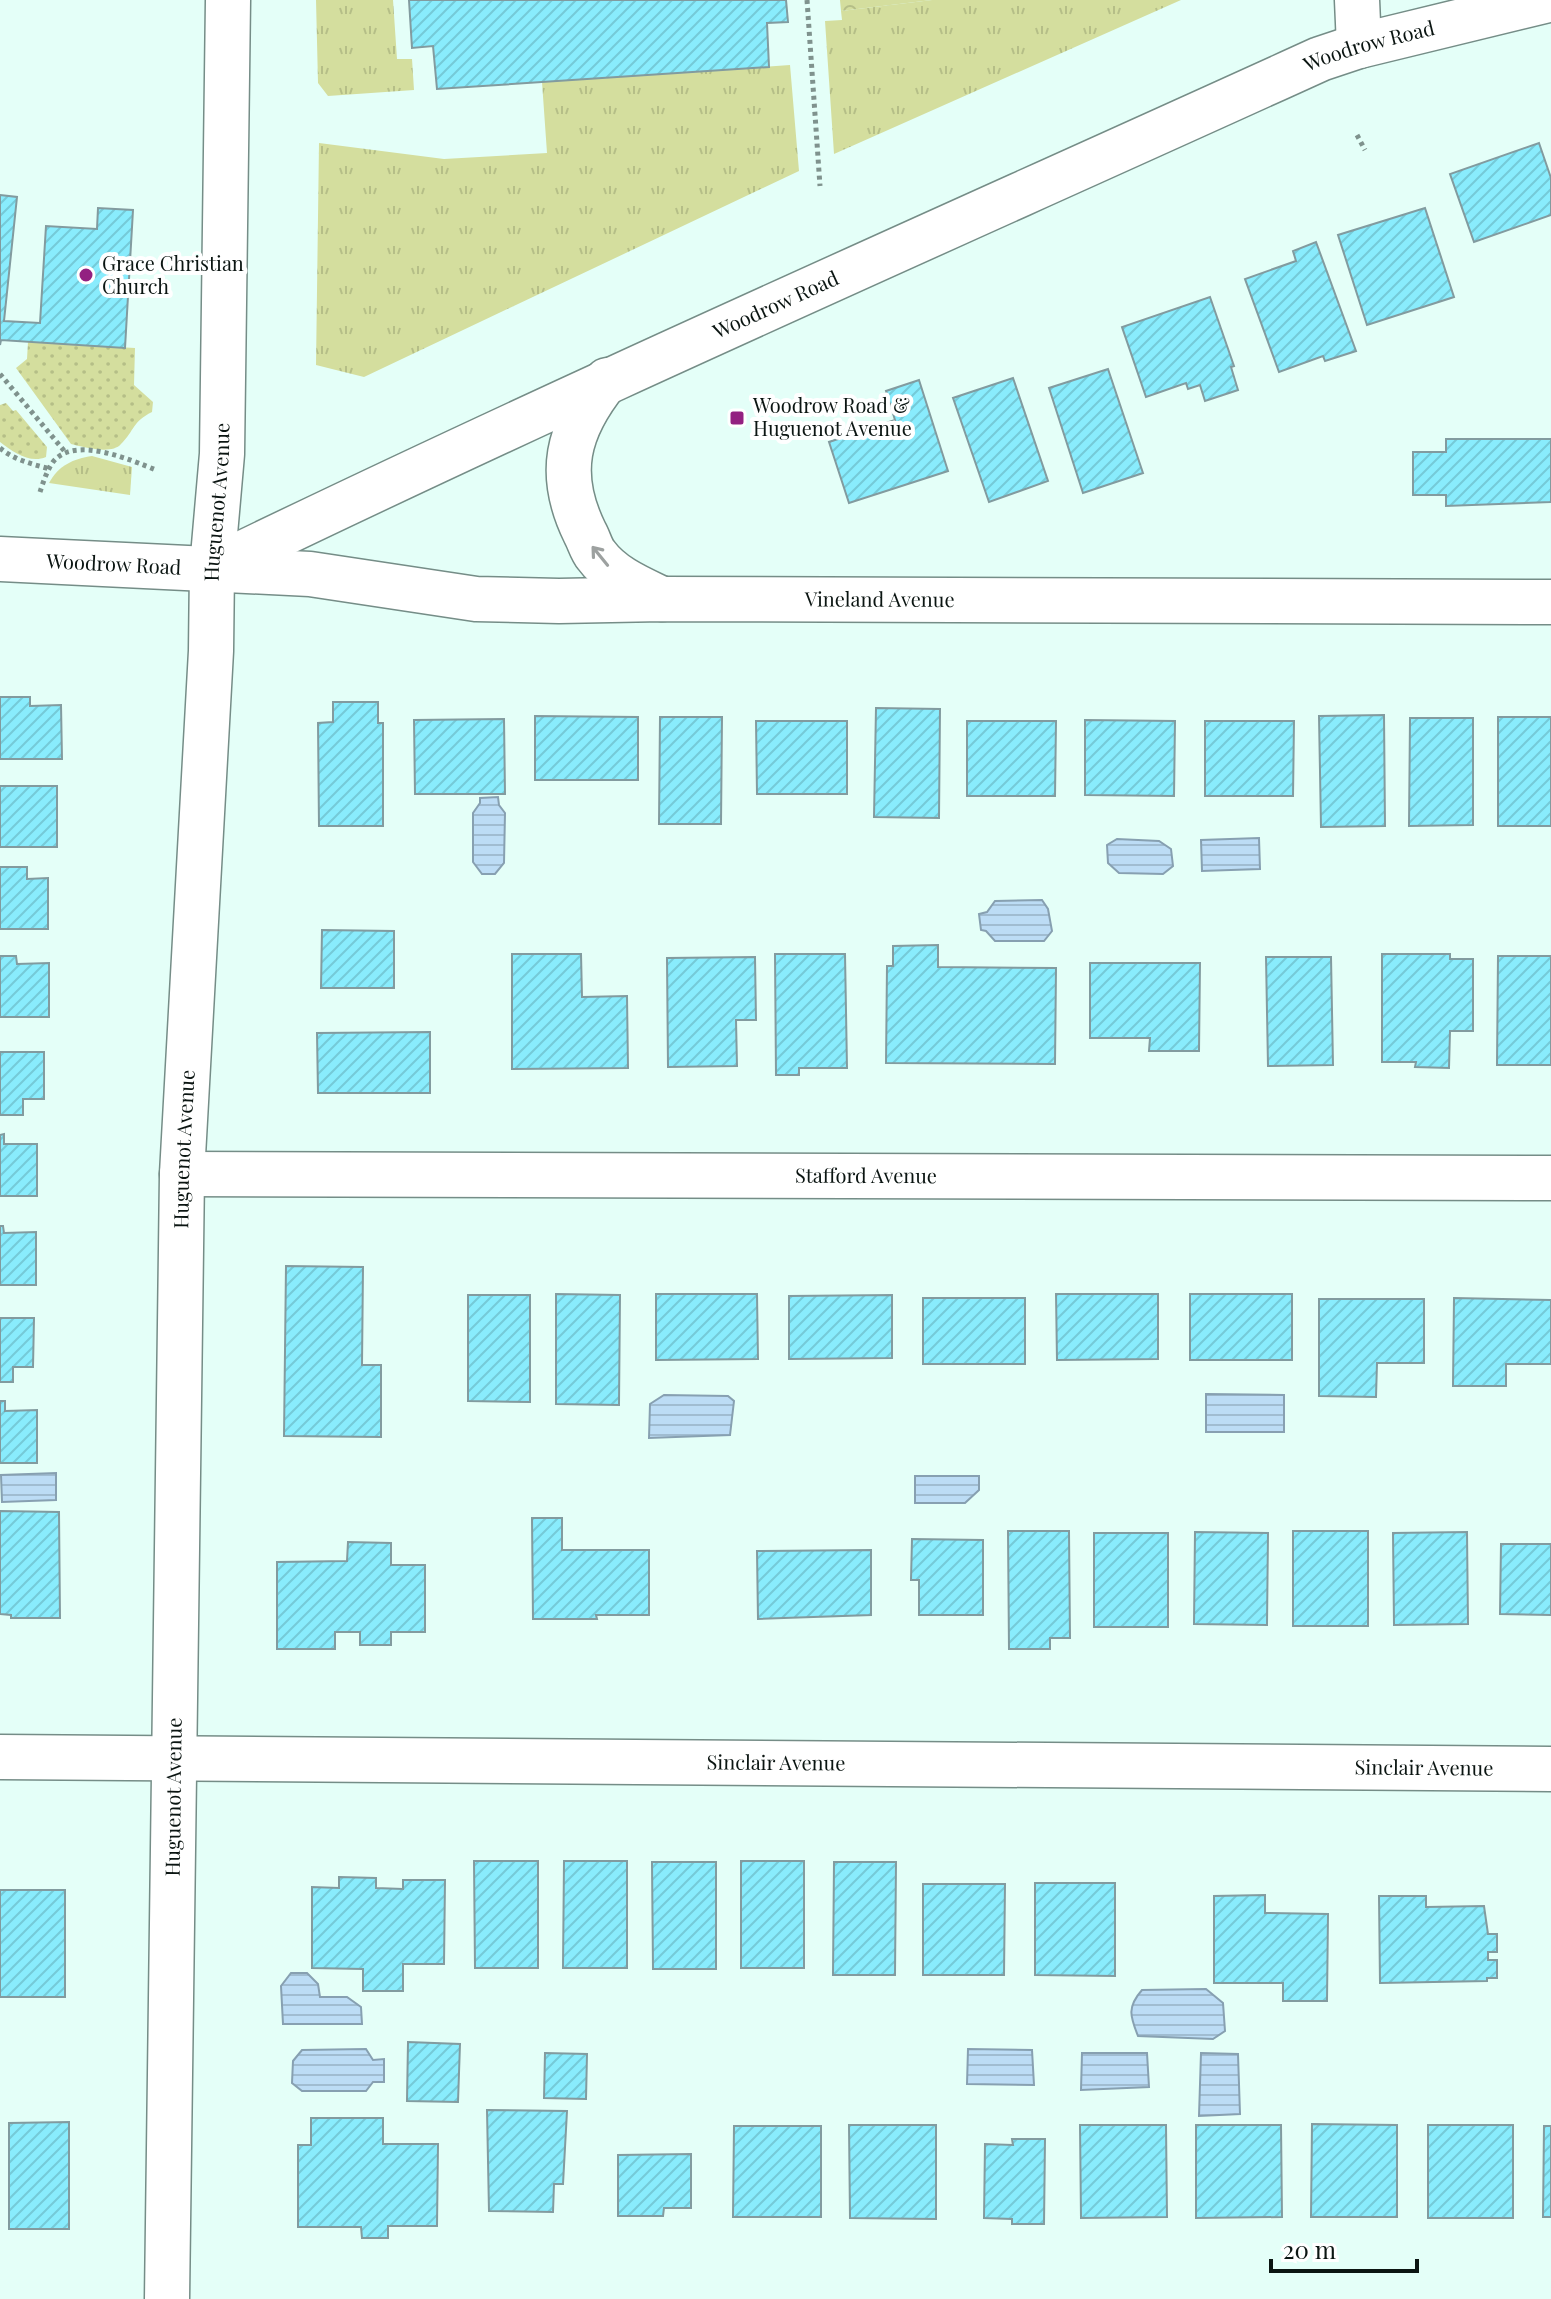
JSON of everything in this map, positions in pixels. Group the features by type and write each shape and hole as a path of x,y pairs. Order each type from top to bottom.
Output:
{"street":[{"name":"Huguenot Avenue","path":"167,2299 182,1174 211,651 212,568 222,454 228,0"},
{"path":"1357,0 1359,46"},
{"name":"Woodrow Road","path":"0,559 212,568 607,380 834,281 1320,59 1359,46 1548,0"},
{"path":"607,380 586,407 573,437 568,477 573,508 596,555 625,582 662,599"},
{"name":"Vineland Avenue","path":"212,568 359,580 476,599 1551,602"},
{"name":"Stafford Avenue","path":"182,1174 1551,1178"},
{"name":"Sinclair Avenue","path":"0,1757 1551,1769"}],"path":[{"path":"807,0 820,186"},
{"path":"1357,135 1365,150"},
{"path":"0,374 66,453"},
{"path":"0,448 9,456 50,469"},
{"path":"40,492 53,462 66,453 88,450 112,454 156,470"}],"green space":[{"path":"316,0 393,0 397,59 412,59 414,90 328,96 318,83"},
{"path":"840,0 932,0 841,11"},
{"path":"932,0 1181,0 834,154 825,21 842,20 841,11"},
{"path":"790,65 799,171 364,377 316,365 319,143 444,159 547,153 542,82"},
{"path":"28,342 135,348 134,385 153,402 152,412 137,423 117,447 97,449 71,444 16,368 27,359"},
{"path":"6,403 13,411 16,410 47,447 46,457 28,458 0,442 0,405"},
{"path":"92,456 132,467 130,495 49,483 67,464"}],"water":[{"path":"498,797 505,813 504,863 495,874 482,874 473,862 473,813 480,798"},
{"path":"1259,838 1260,869 1202,871 1201,840"},
{"path":"1117,839 1159,841 1171,849 1173,866 1163,874 1119,873 1108,863 1107,845"},
{"path":"1042,900 1048,909 1052,931 1044,941 995,941 981,930 979,914 987,912 995,901"},
{"path":"1206,1394 1284,1395 1284,1432 1206,1432"},
{"path":"664,1395 728,1396 734,1401 730,1435 649,1438 650,1404"},
{"path":"56,1473 56,1500 2,1502 1,1475"},
{"path":"915,1476 979,1476 979,1490 965,1503 915,1503"},
{"path":"291,1973 307,1973 318,1984 320,1997 347,1997 361,2007 362,2024 283,2024 281,1986"},
{"path":"1206,1989 1223,2003 1225,2031 1213,2039 1138,2036 1131,2012 1142,1990"},
{"path":"366,2049 373,2060 384,2059 384,2082 373,2082 366,2091 302,2091 292,2083 293,2061 302,2050"},
{"path":"968,2049 1032,2050 1034,2085 967,2084"},
{"path":"1082,2053 1147,2053 1149,2087 1081,2090"},
{"path":"1201,2053 1238,2054 1240,2114 1199,2116"}],"building":[{"path":"409,0 786,0 788,22 767,23 769,67 437,89 433,46 412,48"},
{"path":"1539,143 1551,178 1551,215 1474,242 1450,174"},
{"name":"Grace Christian Church","path":"0,195 17,197 4,321 40,323 46,226 97,229 98,208 133,210 125,348 1,340 0,345"},
{"path":"1425,208 1454,297 1367,325 1338,235"},
{"path":"1316,242 1356,351 1325,361 1323,356 1279,372 1245,279 1296,261 1293,251"},
{"path":"1210,297 1234,366 1231,367 1238,390 1205,401 1200,385 1188,389 1186,383 1146,397 1122,327"},
{"path":"1108,369 1143,473 1083,493 1049,388"},
{"path":"1013,378 1048,481 989,502 953,398"},
{"path":"919,380 948,471 849,503 829,442 895,420 886,391"},
{"path":"1446,439 1551,439 1551,502 1446,506 1446,495 1413,495 1413,452 1446,452"},
{"path":"0,697 30,697 30,706 61,705 62,759 0,759"},
{"path":"333,702 378,702 378,723 383,723 383,826 319,826 318,723 333,722"},
{"path":"876,708 940,709 939,818 874,817"},
{"path":"1384,715 1385,826 1321,827 1319,716"},
{"path":"535,716 638,717 638,780 535,780"},
{"path":"660,717 722,717 721,824 659,824"},
{"path":"1498,717 1551,717 1551,826 1498,826"},
{"path":"1410,718 1473,718 1473,825 1409,826"},
{"path":"504,719 505,794 415,794 414,720"},
{"path":"1085,720 1175,721 1174,796 1085,795"},
{"path":"756,721 847,721 847,794 757,794"},
{"path":"967,721 1056,721 1055,796 967,796"},
{"path":"1205,721 1294,721 1293,796 1205,796"},
{"path":"0,786 57,786 57,847 0,847"},
{"path":"0,867 27,867 27,879 48,878 48,929 0,929"},
{"path":"322,930 394,931 394,988 321,988"},
{"path":"938,945 938,967 1056,968 1055,1064 886,1063 887,966 893,966 893,946"},
{"path":"512,954 581,954 582,997 627,996 628,1068 512,1069"},
{"path":"775,954 845,954 847,1068 799,1068 799,1075 776,1075"},
{"path":"1382,954 1450,954 1450,959 1473,959 1473,1031 1450,1031 1449,1068 1415,1067 1416,1062 1382,1062"},
{"path":"0,956 16,956 17,964 49,963 49,1017 0,1017"},
{"path":"1498,956 1551,956 1551,1065 1497,1065"},
{"path":"755,957 756,1020 736,1020 737,1066 668,1067 667,958"},
{"path":"1266,957 1331,957 1333,1065 1268,1066"},
{"path":"1090,963 1200,963 1199,1051 1149,1051 1150,1038 1090,1038"},
{"path":"430,1032 430,1093 318,1093 317,1033"},
{"path":"0,1052 44,1052 44,1099 23,1099 23,1115 0,1115"},
{"path":"4,1134 4,1144 37,1144 37,1196 0,1196 0,1135"},
{"path":"0,1226 3,1226 4,1233 36,1232 36,1285 0,1285"},
{"path":"286,1266 363,1267 362,1365 381,1365 381,1437 284,1436"},
{"path":"556,1294 620,1295 619,1405 556,1404"},
{"path":"656,1294 757,1294 758,1359 656,1360"},
{"path":"1056,1294 1158,1294 1158,1359 1057,1360"},
{"path":"1190,1294 1292,1294 1292,1360 1190,1360"},
{"path":"468,1295 530,1295 530,1402 468,1401"},
{"path":"892,1295 892,1358 789,1359 789,1296"},
{"path":"923,1298 1025,1298 1025,1364 923,1364"},
{"path":"1454,1298 1551,1300 1551,1364 1506,1364 1506,1386 1453,1386"},
{"path":"1319,1299 1424,1299 1424,1363 1377,1363 1376,1397 1319,1396"},
{"path":"0,1318 34,1318 33,1367 13,1367 13,1382 0,1382"},
{"path":"0,1401 5,1401 5,1411 37,1410 37,1463 0,1463"},
{"path":"0,1511 59,1512 60,1618 11,1618 11,1615 0,1614"},
{"path":"532,1518 562,1518 562,1550 649,1550 649,1615 533,1619"},
{"path":"1008,1531 1069,1531 1070,1638 1050,1638 1050,1649 1009,1649"},
{"path":"1293,1531 1368,1531 1368,1626 1293,1626"},
{"path":"1195,1532 1268,1533 1267,1625 1194,1624"},
{"path":"1467,1532 1468,1624 1394,1625 1393,1533"},
{"path":"1094,1533 1168,1533 1168,1627 1094,1627"},
{"path":"912,1539 983,1540 983,1615 919,1615 919,1580 911,1580"},
{"path":"348,1542 391,1543 391,1565 425,1565 425,1632 391,1632 391,1645 360,1645 360,1632 335,1632 335,1649 277,1649 277,1562 347,1561"},
{"path":"1501,1544 1551,1544 1551,1615 1500,1614"},
{"path":"871,1550 871,1615 758,1619 757,1551"},
{"path":"474,1861 538,1861 538,1968 475,1968"},
{"path":"564,1861 627,1861 627,1968 563,1968"},
{"path":"741,1861 804,1861 804,1968 741,1968"},
{"path":"652,1862 716,1862 716,1969 653,1969"},
{"path":"834,1862 896,1862 895,1975 833,1975"},
{"path":"339,1877 376,1878 376,1888 403,1889 403,1880 445,1880 444,1964 403,1964 403,1991 363,1991 363,1969 312,1968 312,1887 339,1888"},
{"path":"1035,1883 1115,1883 1115,1976 1035,1975"},
{"path":"923,1884 1005,1884 1004,1975 923,1975"},
{"path":"0,1890 65,1890 65,1997 0,1997"},
{"path":"1265,1895 1265,1913 1328,1914 1327,2001 1283,2001 1283,1983 1214,1983 1214,1896"},
{"path":"1379,1896 1426,1896 1426,1907 1484,1906 1488,1934 1497,1934 1497,1952 1488,1952 1488,1960 1497,1960 1497,1978 1487,1978 1487,1981 1380,1983"},
{"path":"408,2042 460,2044 458,2102 407,2101"},
{"path":"545,2053 587,2054 586,2099 544,2098"},
{"path":"487,2110 567,2111 563,2184 554,2184 553,2212 489,2211"},
{"path":"311,2118 383,2118 383,2144 438,2144 437,2226 388,2226 388,2238 362,2238 361,2227 298,2227 298,2145 311,2145"},
{"path":"69,2122 69,2229 9,2229 9,2123"},
{"path":"1312,2124 1397,2125 1397,2217 1311,2217"},
{"path":"849,2125 936,2125 936,2219 850,2218"},
{"path":"1080,2125 1166,2125 1167,2217 1081,2218"},
{"path":"1196,2125 1281,2125 1282,2217 1196,2218"},
{"path":"1428,2125 1513,2125 1513,2218 1428,2218"},
{"path":"734,2126 821,2126 821,2217 733,2217"},
{"path":"1544,2126 1551,2126 1551,2217 1543,2217"},
{"path":"1012,2139 1045,2139 1044,2224 1012,2224 1012,2219 984,2218 985,2144 1013,2145"},
{"path":"691,2154 691,2208 664,2208 663,2216 618,2216 618,2155"}],"place":[{"name":"Grace Christian Church","path":"86,275"},
{"name":"Woodrow Road & Huguenot Avenue","path":"737,418"}]}
